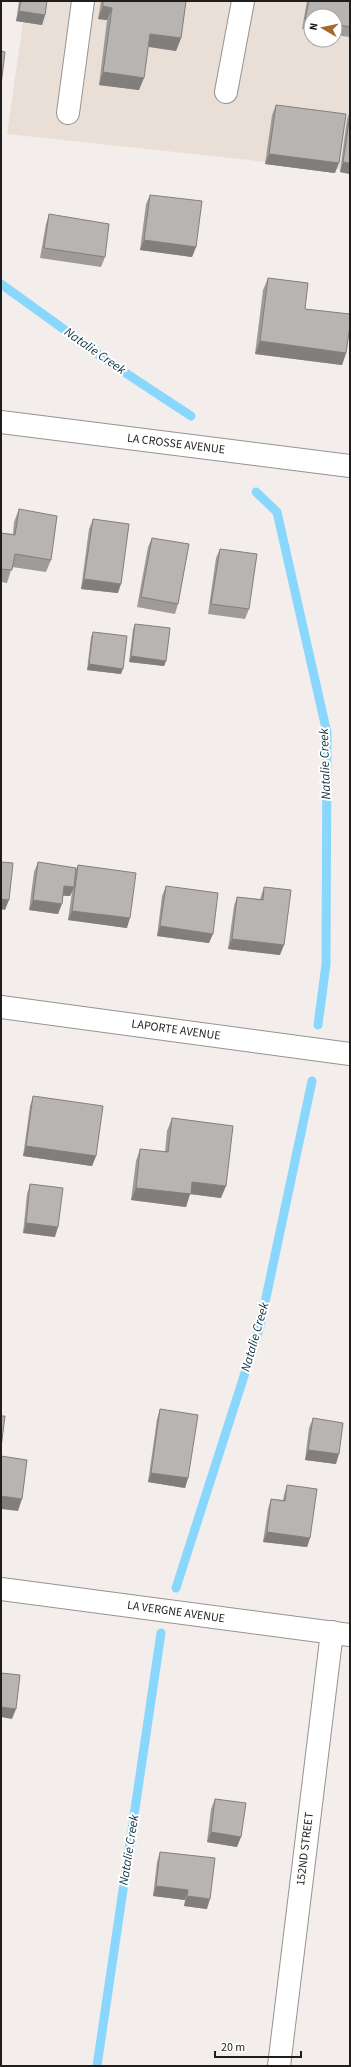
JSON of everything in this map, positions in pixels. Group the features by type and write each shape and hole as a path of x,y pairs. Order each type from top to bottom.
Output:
{"street":[{"path":"68,113 83,1"},
{"path":"226,92 243,1"},
{"name":"LA CROSSE AVENUE","path":"1,422 350,466"},
{"name":"LAPORTE AVENUE","path":"1,1007 350,1054"},
{"name":"LA VERGNE AVENUE","path":"1,1589 341,1634"},
{"name":"152ND STREET","path":"278,2066 341,1634"}],"shaded area":[{"path":"26,1 350,1 350,171 7,134"}],"building":[{"path":"21,1 47,1 45,15 19,11"},
{"path":"103,1 186,1 181,38 150,34 144,78 103,72 112,8 103,6"},
{"path":"309,1 350,1 350,27 343,26 343,8 307,8"},
{"path":"1,51 5,52 1,85"},
{"path":"276,105 346,114 339,163 269,154"},
{"path":"350,115 350,163 343,162"},
{"path":"150,195 202,201 196,247 144,240"},
{"path":"49,214 109,224 105,257 44,248"},
{"path":"268,278 308,283 305,309 350,314 350,326 346,353 260,341"},
{"path":"19,509 57,516 51,560 15,554 12,570 1,569 1,533 15,535"},
{"path":"93,519 129,524 121,584 84,579"},
{"path":"152,538 189,544 178,604 141,597"},
{"path":"220,549 257,554 249,609 211,604"},
{"path":"135,624 170,628 166,661 131,656"},
{"path":"93,632 127,636 123,669 89,664"},
{"path":"1,862 13,863 9,900 1,899"},
{"path":"38,862 76,868 74,887 64,886 62,904 33,900"},
{"path":"78,865 136,873 130,918 72,911"},
{"path":"166,886 218,893 213,934 160,926"},
{"path":"264,887 291,890 284,945 232,939 237,897 263,900"},
{"path":"33,1096 103,1106 96,1156 26,1146"},
{"path":"172,1118 233,1126 226,1186 192,1182 191,1194 136,1188 140,1149 168,1152"},
{"path":"30,1184 63,1188 58,1227 26,1223"},
{"path":"160,1409 198,1415 188,1478 151,1473"},
{"path":"1,1416 5,1416 1,1448"},
{"path":"313,1418 343,1423 339,1454 308,1450"},
{"path":"1,1456 27,1460 22,1499 1,1496"},
{"path":"287,1485 317,1489 310,1538 267,1532 271,1499 285,1501"},
{"path":"1,1673 20,1675 16,1709 1,1707"},
{"path":"215,1799 246,1803 241,1837 211,1832"},
{"path":"160,1852 215,1858 210,1899 187,1896 188,1890 156,1886"}],"waterway":[{"name":"Natalie Creek","path":"1,284 112,364 191,416"},
{"name":"Natalie Creek","path":"256,492 277,512 327,733 326,964 318,1025"},
{"name":"Natalie Creek","path":"176,1588 260,1326 312,1081"},
{"name":"Natalie Creek","path":"97,2066 161,1633"}]}
